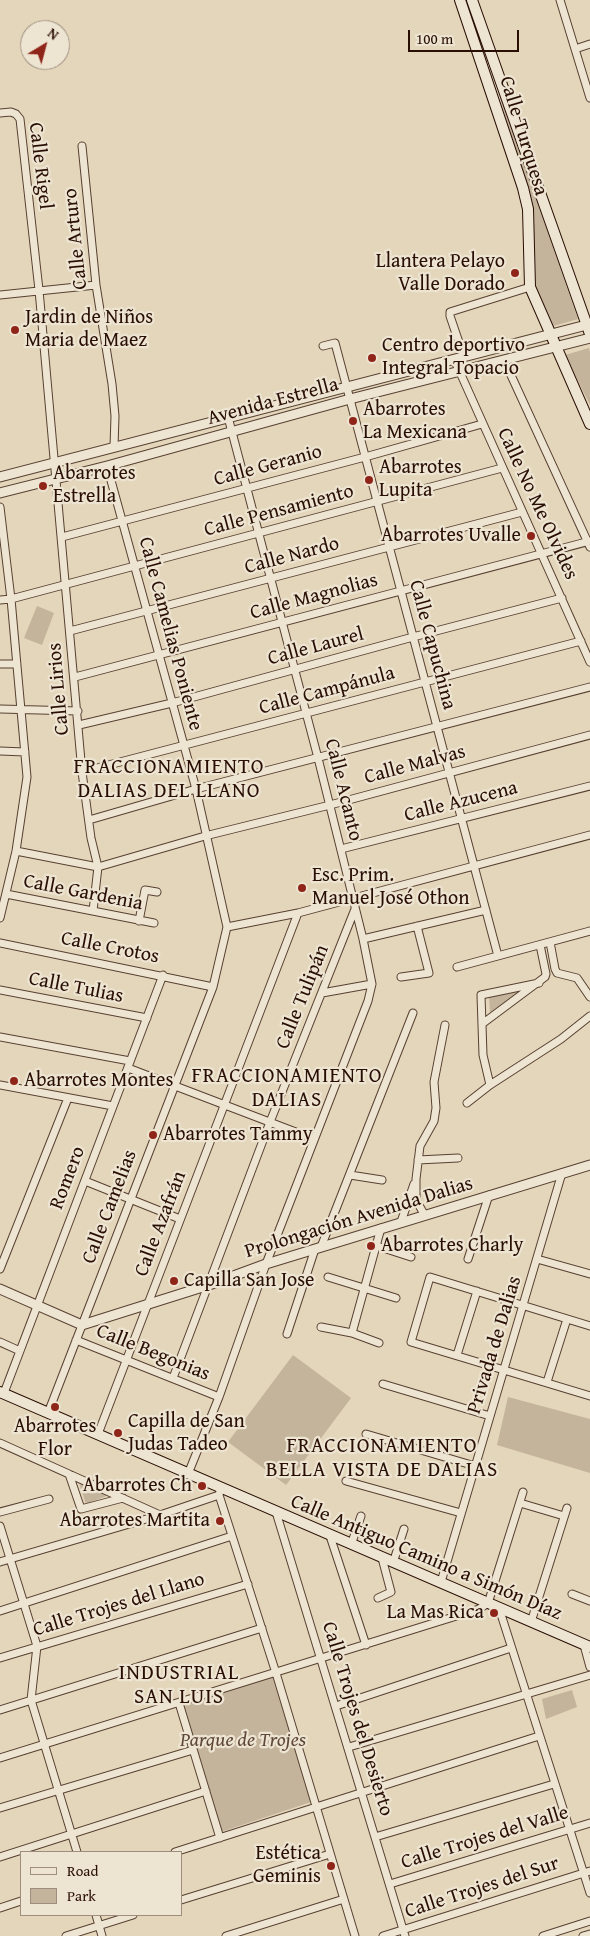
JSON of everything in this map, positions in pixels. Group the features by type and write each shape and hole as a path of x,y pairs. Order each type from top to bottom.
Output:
{"main road":[{"name":"Calle Turquesa","path":"460,0 523,188 528,209 530,287 590,424"},
{"name":"Calle Turquesa","path":"472,0 589,330"},
{"name":"Calle Antiguo Camino a Simón Díaz","path":"2,1392 188,1474 220,1492 276,1512 587,1646"}],"street":[{"path":"562,1 590,95"},
{"path":"575,49 590,44"},
{"name":"Calle Rigel","path":"0,113 11,112 20,119 39,290 55,463"},
{"name":"Calle Arturo","path":"82,146 96,285 112,384 115,416 114,447"},
{"path":"0,294 96,285"},
{"path":"464,357 450,312 530,287"},
{"name":"Avenida Estrella","path":"0,477 551,334 589,330"},
{"name":"Avenida Estrella","path":"0,493 107,466 350,399 556,347 589,330"},
{"name":"Calle Capuchina","path":"323,346 335,343 498,956"},
{"name":"Calle No Me Olvides","path":"454,360 590,662"},
{"path":"504,360 589,543"},
{"name":"Calle Acanto","path":"188,1474 219,1397 266,1264 368,1000 372,984 356,908 307,714 228,417"},
{"name":"Calle Geranio","path":"62,537 482,424"},
{"name":"Calle Lirios","path":"55,463 82,772 91,838 98,867 93,912"},
{"name":"Calle Camelias Poniente","path":"107,466 196,789 205,836 227,927"},
{"name":"Calle Pensamiento","path":"0,600 11,599 502,468"},
{"path":"0,507 11,599 27,778 16,851 0,918"},
{"name":"Calle Nardo","path":"70,631 522,512"},
{"name":"Calle Magnolias","path":"75,677 589,543"},
{"name":"Calle Laurel","path":"79,725 172,703 562,598"},
{"name":"Calle Campánula","path":"82,772 581,641"},
{"path":"0,664 17,664"},
{"path":"88,820 196,789 590,687"},
{"path":"0,709 78,711"},
{"name":"Calle Malvas","path":"16,851 98,867 205,836 330,805 590,735"},
{"path":"0,751 25,752"},
{"name":"Calle Azucena","path":"341,849 590,786"},
{"path":"227,927 298,913 590,835"},
{"path":"139,920 145,890 157,892"},
{"name":"Calle Gardenia","path":"6,894 154,924"},
{"name":"Calle Tulipán","path":"173,1378 270,1122 356,908"},
{"path":"363,939 486,910"},
{"name":"Calle Azafrán","path":"98,1434 298,913"},
{"path":"401,977 428,973 417,926"},
{"name":"Calle Camelias","path":"48,1413 213,987 227,927"},
{"path":"457,967 590,931"},
{"name":"Calle Crotos","path":"0,942 213,987"},
{"path":"550,942 554,969 557,973 577,978 590,997"},
{"path":"482,1024 545,977 540,945"},
{"name":"Romero","path":"2,1392 20,1351 163,975"},
{"path":"490,1085 483,1055 481,995 539,983"},
{"path":"322,993 372,984"},
{"name":"Calle Tulias","path":"0,990 147,1018"},
{"path":"287,1334 318,1248 350,1176 414,1013"},
{"path":"467,1103 490,1085 561,1039 590,1016"},
{"path":"424,1214 416,1200 418,1160 422,1139 434,1121 436,1108 434,1082 445,1025"},
{"path":"0,1037 129,1064 174,1085 314,1139"},
{"path":"0,1085 113,1106"},
{"path":"0,1269 68,1098"},
{"path":"418,1160 458,1158"},
{"name":"Prolongación Avenida Dalias","path":"82,1325 424,1214 590,1165"},
{"name":"Privada de Dalias","path":"441,1582 562,1173"},
{"path":"350,1176 382,1180"},
{"path":"402,1222 416,1179"},
{"path":"85,1181 180,1219"},
{"path":"468,1259 489,1195"},
{"path":"352,1333 381,1228"},
{"path":"377,1246 411,1257"},
{"path":"537,1260 590,1274"},
{"path":"328,1278 396,1298"},
{"path":"589,1393 411,1342 430,1278 590,1326"},
{"path":"0,1289 82,1325"},
{"path":"457,1355 477,1291"},
{"path":"547,1382 567,1319"},
{"path":"321,1327 352,1333 379,1343"},
{"name":"Calle Begonias","path":"76,1340 219,1397"},
{"path":"0,1342 20,1351"},
{"path":"383,1384 490,1416"},
{"path":"366,1434 475,1466"},
{"path":"0,1443 160,1515"},
{"path":"68,1474 81,1509 123,1498"},
{"path":"346,1481 461,1514"},
{"path":"0,1562 160,1515 220,1492 355,1936"},
{"path":"0,1758 479,1609 488,1603 524,1492"},
{"path":"0,1512 49,1499"},
{"path":"520,1503 564,1516"},
{"path":"531,1622 567,1508"},
{"name":"Calle Trojes del Desierto","path":"276,1512 404,1933"},
{"path":"351,1545 361,1516"},
{"path":"0,1526 37,1646 31,1700 77,1851"},
{"path":"393,1563 404,1529"},
{"path":"0,1611 232,1536"},
{"path":"330,1536 366,1645"},
{"path":"378,1598 391,1592 382,1558"},
{"name":"Calle Trojes del Llano","path":"0,1658 248,1584"},
{"path":"572,1594 590,1601"},
{"path":"499,1608 554,1784 587,1872 590,1893"},
{"path":"0,1710 262,1628"},
{"path":"587,1646 590,1667"},
{"path":"336,1706 511,1648"},
{"path":"348,1747 590,1675"},
{"path":"179,1703 220,1838"},
{"path":"178,1851 539,1736"},
{"path":"0,1808 193,1750"},
{"path":"376,1837 554,1784"},
{"path":"0,1857 206,1792"},
{"name":"Calle Trojes del Valle","path":"390,1884 590,1823"},
{"path":"182,1900 330,1854"},
{"name":"Calle Trojes del Sur","path":"383,1936 404,1933 587,1872"},
{"path":"226,1936 344,1899"},
{"path":"0,1908 20,1901"},
{"path":"96,1916 102,1936"},
{"path":"66,1936 130,1916"},
{"path":"542,1936 590,1921"},
{"path":"582,1936 590,1934"}],"green space":[{"path":"494,76 578,319 550,327 534,291 533,240 528,200"},
{"path":"589,348 590,352 590,405 565,355"},
{"path":"37,606 54,613 42,645 24,638"},
{"path":"520,991 490,1013 489,997"},
{"path":"293,1355 351,1398 286,1485 228,1442"},
{"path":"508,1397 590,1419 590,1473 497,1445"},
{"path":"79,1483 109,1495 86,1504"},
{"name":"Parque de Trojes","path":"273,1677 311,1802 221,1832 183,1704"},
{"path":"572,1690 577,1707 546,1719 542,1699"}],"place":[{"name":"Llantera Pelayo Valle Dorado","path":"515,273"},
{"name":"Jardin de Niños Maria de Maez","path":"15,330"},
{"name":"Centro deportivo Integral Topacio","path":"372,358"},
{"name":"Abarrotes La Mexicana","path":"353,421"},
{"name":"Abarrotes Lupita","path":"369,480"},
{"name":"Abarrotes Estrella","path":"43,486"},
{"name":"Abarrotes Uvalle","path":"531,536"},
{"name":"Esc. Prim. Manuel José Othon","path":"302,888"},
{"name":"Abarrotes Montes","path":"14,1081"},
{"name":"Abarrotes Tammy","path":"153,1135"},
{"name":"Abarrotes Charly","path":"371,1246"},
{"name":"Capilla San Jose","path":"174,1281"},
{"name":"Abarrotes Flor","path":"55,1407"},
{"name":"Capilla de San Judas Tadeo","path":"118,1433"},
{"name":"Abarrotes Ch","path":"202,1486"},
{"name":"Abarrotes Martita","path":"220,1521"},
{"name":"La Mas Rica","path":"494,1613"},
{"name":"Estética Geminis","path":"331,1866"}],"district":[{"name":"FRACCIONAMIENTO DALIAS DEL LLANO","path":"169,780"},
{"name":"FRACCIONAMIENTO DALIAS","path":"287,1089"},
{"name":"FRACCIONAMIENTO BELLA VISTA DE DALIAS","path":"382,1459"},
{"name":"INDUSTRIAL SAN LUIS","path":"179,1686"}]}
